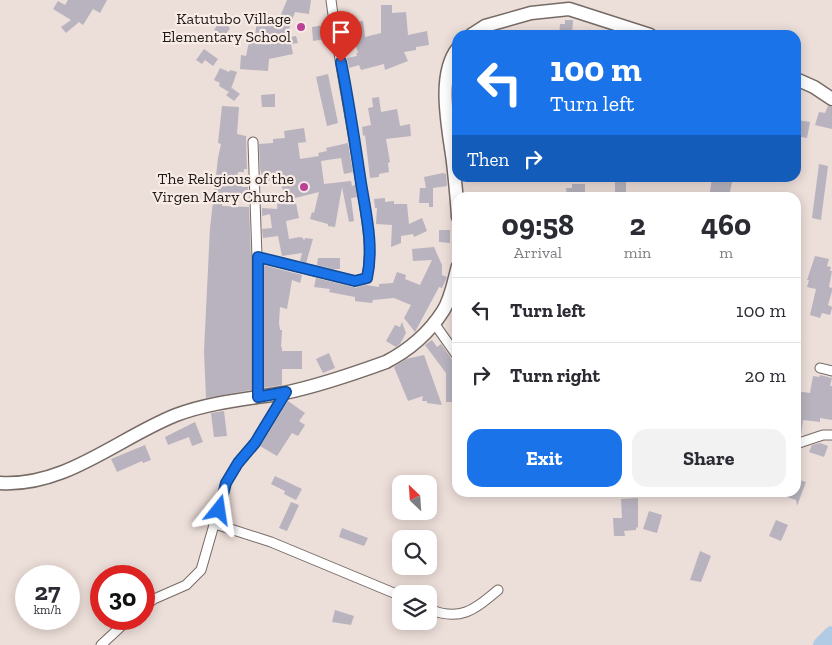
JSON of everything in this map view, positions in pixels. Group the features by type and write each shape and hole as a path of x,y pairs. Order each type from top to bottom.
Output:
{"street":[{"path":"258,257 355,281 367,278 369,269 369,239 331,0"},
{"path":"559,0 569,9"},
{"path":"479,30 485,26 531,13 569,9 634,30"},
{"path":"452,57 447,72 446,100 452,153"},
{"path":"801,81 832,99"},
{"path":"253,142 258,257 258,397"},
{"path":"0,482 20,483 40,480 71,469 176,416 198,408 286,392 386,362 402,354 422,337 434,323 444,310 452,285"},
{"path":"434,323 452,348"},
{"path":"820,368 832,371"},
{"path":"155,599 186,585 200,570 226,483 238,463 255,443 286,392"},
{"path":"801,443 832,435"},
{"path":"215,524 284,546 392,592"},
{"path":"437,612 447,615 460,615 471,611 498,590"},
{"path":"101,645 117,630"}],"building":[{"path":"68,0 107,0 100,13 93,9 83,25 79,22 66,33 61,27 71,20 53,9 58,1 65,5"},
{"path":"287,0 311,0 309,14 295,12 286,38 296,36 298,43 291,44 293,54 269,59 268,71 240,69 241,55 246,56 249,42 254,43 257,21 277,24"},
{"path":"381,5 392,5 392,13 406,12 408,35 427,31 429,45 416,47 416,50 404,52 408,61 385,70 384,64 361,70 359,65 349,68 347,58 357,56 356,53 358,53 350,25 353,25 353,22 363,21 365,37 381,33"},
{"path":"565,20 573,20 572,30 559,30 560,24 565,24"},
{"path":"220,21 230,28 224,37 214,30"},
{"path":"324,25 325,39 313,41 312,27"},
{"path":"204,49 218,59 213,66 205,60 202,64 196,60"},
{"path":"220,68 229,72 230,70 237,72 231,89 240,94 234,101 226,95 229,92 219,86 220,83 214,80"},
{"path":"328,74 338,123 327,126 316,77"},
{"path":"275,94 275,107 262,107 261,95"},
{"path":"379,97 381,112 397,109 400,126 410,124 411,136 386,139 390,162 388,163 389,172 379,174 379,177 370,178 365,135 363,136 362,127 371,125 368,108 373,107 372,98"},
{"path":"222,106 239,107 237,134 246,136 247,169 244,169 244,172 238,172 237,185 248,187 248,195 223,192 222,206 249,207 251,390 206,398 204,351 210,228 221,144 218,143"},
{"path":"828,106 832,107 832,129 815,125 819,112 825,113"},
{"path":"801,121 810,122 807,138 801,137"},
{"path":"304,128 306,142 298,143 300,159 319,156 318,153 327,151 326,148 348,143 353,172 344,174 341,158 321,161 324,184 351,181 352,186 355,185 357,197 351,198 354,221 349,222 342,187 335,227 310,219 312,212 314,213 319,192 295,198 299,218 286,221 289,239 300,237 304,241 305,238 313,239 306,263 300,261 302,253 282,256 278,236 263,238 262,229 272,228 270,214 262,216 262,208 277,209 278,196 284,195 280,179 263,181 260,168 259,144 273,143 273,139 285,138 284,131"},
{"path":"819,164 828,166 821,220 812,218"},
{"path":"446,174 447,186 433,188 433,207 429,207 429,203 419,203 420,188 426,188 424,177"},
{"path":"615,182 626,182 626,192 615,192"},
{"path":"711,182 732,182 730,192 710,192"},
{"path":"572,184 585,184 585,192 566,192 566,188 572,188"},
{"path":"385,198 385,202 394,201 394,204 407,204 409,224 422,218 427,231 414,237 413,234 401,236 401,243 391,247 392,225 376,224 377,208 375,208 374,199"},
{"path":"439,230 450,230 450,243 439,242"},
{"path":"434,247 442,265 442,275 447,277 442,288 439,287 415,332 404,318 411,305 394,298 373,300 372,303 355,301 355,297 329,292 330,289 314,287 316,278 357,288 366,285 379,287 379,284 393,283 397,272 406,275 405,279 420,285 432,260 413,261 412,249"},
{"path":"815,256 829,259 827,266 831,267 830,271 832,271 829,287 832,288 832,291 828,305 832,308 830,315 822,313 820,318 810,315 816,289 807,287 809,280 807,280"},
{"path":"318,258 340,258 340,269 317,265"},
{"path":"263,265 302,275 300,283 292,280 287,309 280,307 279,323 280,330 282,330 282,351 302,351 302,369 282,369 282,385 263,388"},
{"path":"402,322 406,333 400,344 396,347 386,341 395,325 400,327"},
{"path":"432,340 437,347 441,344 452,360 452,402 446,402 446,373 425,345"},
{"path":"329,353 335,368 323,373 316,359"},
{"path":"424,355 442,405 422,401 423,396 408,401 394,367 406,359"},
{"path":"820,375 832,378 830,386 832,386 832,420 820,418 820,422 803,420 801,436 801,392 810,393 813,376 819,377"},
{"path":"288,401 305,413 299,421 305,425 298,436 292,433 277,456 260,446"},
{"path":"224,411 227,436 214,437 211,413"},
{"path":"195,422 203,442 192,446 189,437 168,445 165,437"},
{"path":"820,443 828,446 824,457 809,452 812,445"},
{"path":"145,445 151,460 143,463 142,461 117,472 111,459"},
{"path":"275,476 302,489 296,500 284,494 285,491 271,484"},
{"path":"801,480 806,482 801,495"},
{"path":"787,497 800,497 797,506 796,500"},
{"path":"638,498 638,528 636,527 636,530 624,531 625,536 614,536 613,518 622,518 621,499"},
{"path":"291,502 299,505 287,531 279,528"},
{"path":"649,511 662,515 657,533 643,529"},
{"path":"776,520 788,525 781,541 769,536"},
{"path":"342,528 368,538 364,546 339,537"},
{"path":"700,551 711,556 701,582 690,580"},
{"path":"335,610 354,616 351,625 332,622"}],"waterway":[{"path":"821,645 832,634"}],"place":[{"name":"Katutubo Village Elementary School","path":"301,27"},
{"name":"The Religious of the Virgen Mary Church","path":"304,187"}],"route":[{"path":"219,510 226,483 238,463 255,443 286,392 258,397 258,257 355,281 367,278 369,269 369,239 341,62"}]}
